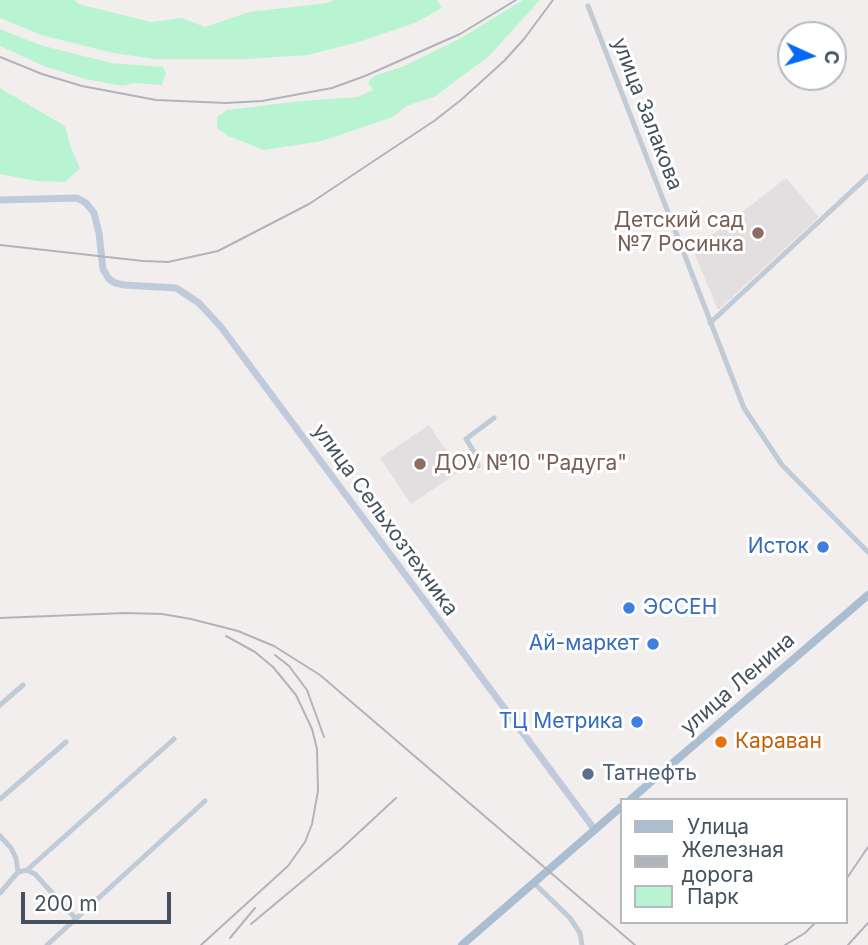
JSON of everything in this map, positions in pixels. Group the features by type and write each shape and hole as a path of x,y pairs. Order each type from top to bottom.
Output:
{"main road":[{"name":"улица Ленина","path":"632,798 868,595"},
{"path":"462,945 620,808"}],"street":[{"name":"улица Залакова","path":"588,6 744,408 782,464 868,552"},
{"path":"710,323 868,176"},
{"name":"улица Сельхозтехника","path":"0,200 64,197 76,198 86,203 94,214 99,233 103,269 115,283 176,288 199,303 221,327 595,830"},
{"path":"478,466 476,455 466,439 494,418"},
{"path":"0,705 23,685"},
{"path":"18,872 27,870 174,739"},
{"path":"0,799 66,741"},
{"path":"47,945 205,801"},
{"path":"0,836 11,848 18,872 0,892"},
{"path":"27,870 34,874 76,919"},
{"path":"535,884 570,918 580,933 582,945"}],"shaded area":[{"name":"Детский сад №7 Росинка","path":"786,178 819,217 718,310 693,250"},
{"name":"ДОУ №10 \"Радуга\"","path":"429,425 460,471 411,504 380,458"}],"green space":[{"path":"0,0 75,0 78,4 151,22 182,18 205,27 249,12 334,0 437,0 442,8 417,22 362,41 308,55 246,59 154,59 113,53 41,35 0,18"},
{"path":"523,0 540,0 489,56 434,97 406,106 393,117 322,141 264,150 228,136 217,128 217,117 227,110 358,97 373,90 368,82 374,76 404,66 461,38"},
{"path":"0,29 40,45 111,63 163,67 166,74 162,85 134,83 123,86 85,79 44,66 0,46"},
{"path":"0,88 65,126 80,168 65,182 36,181 0,174"}],"railway":[{"path":"0,57 82,86 156,100 226,103 262,101 332,88 365,76 460,34 516,0"},
{"path":"0,245 168,262 218,251 309,204 434,121 504,61 553,0"},
{"path":"0,618 162,614 238,631 274,646 320,675 635,945"},
{"path":"201,945 288,866 305,842 312,824 318,791 317,749 312,729 296,695 273,667 255,652 226,636"},
{"path":"275,655 289,666 307,690 324,737"},
{"path":"251,924 341,849 396,798"},
{"path":"847,878 868,847"},
{"path":"230,938 255,908"},
{"path":"848,945 868,923"},
{"path":"785,945 814,924"}],"place":[{"name":"Детский сад №7 Росинка","path":"758,233"},
{"name":"ДОУ №10 \"Радуга\"","path":"420,464"},
{"name":"Исток","path":"823,547"},
{"name":"ЭССЕН","path":"629,608"},
{"name":"Ай-маркет","path":"653,644"},
{"name":"ТЦ Метрика","path":"637,722"},
{"name":"Караван","path":"721,742"},
{"name":"Татнефть","path":"588,774"}]}
